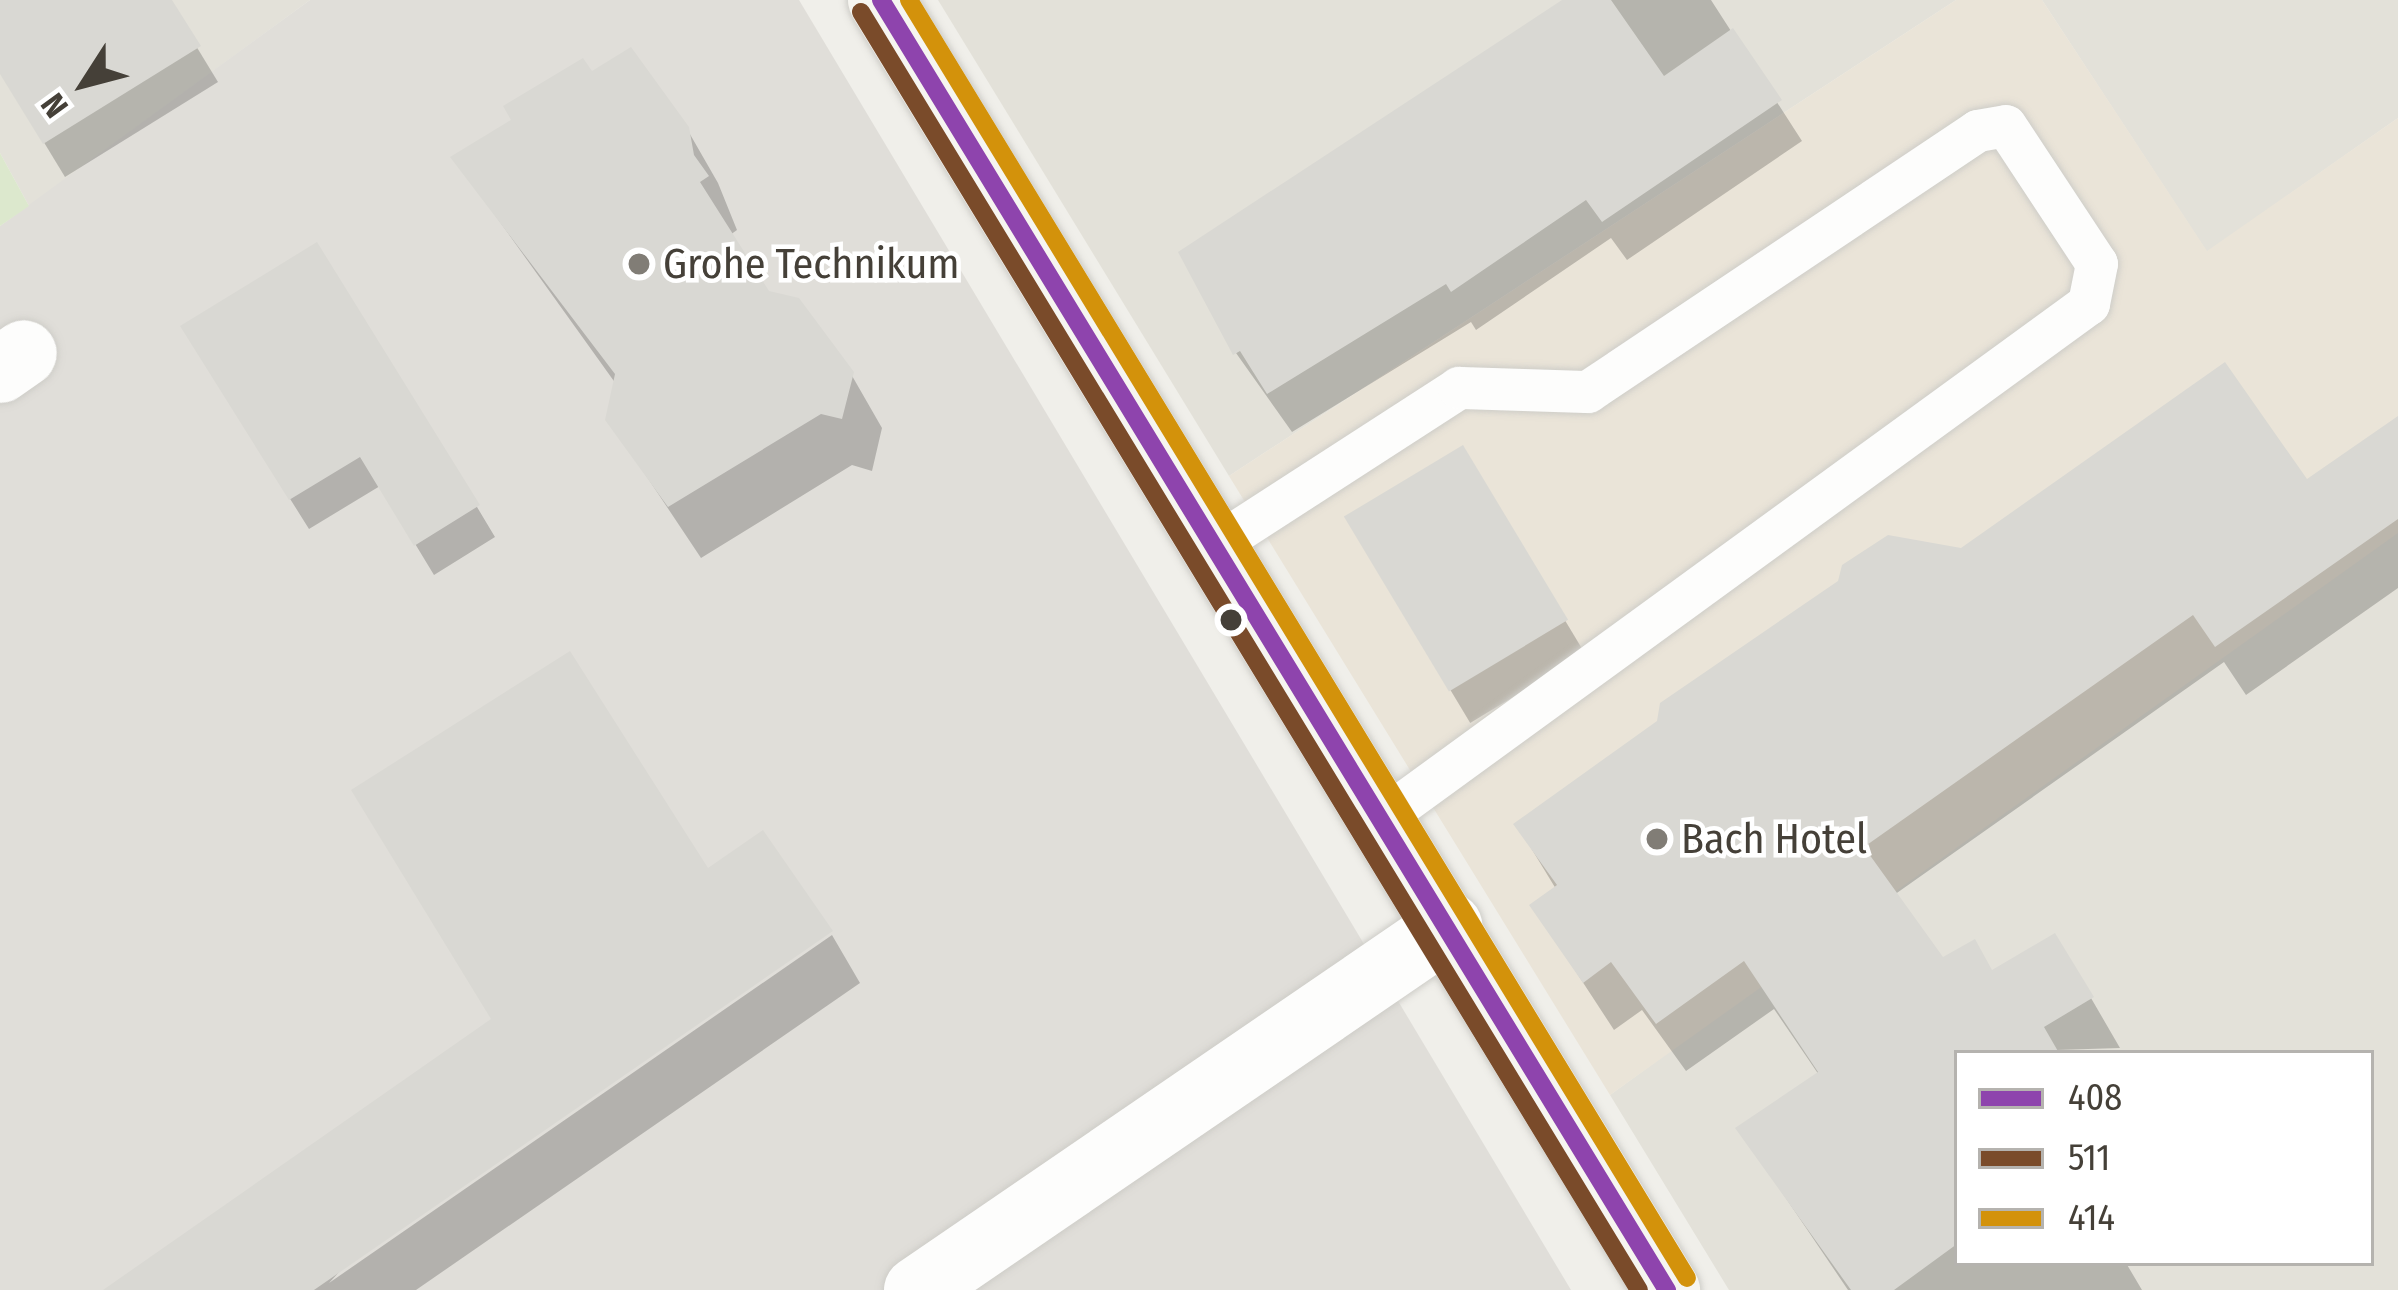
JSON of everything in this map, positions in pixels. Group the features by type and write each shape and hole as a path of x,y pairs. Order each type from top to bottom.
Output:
{"main road":[{"path":"880,0 1667,1290"}],"street":[{"path":"916,1290 1449,926"}],"lane":[{"path":"1215,546 1459,388 1588,392 1978,131 2006,126 2097,264 2089,304 1383,818"}],"shaded area":[{"path":"0,0 310,0 29,206 0,153"},
{"path":"310,0 799,0 1571,1290 0,1290 0,226"},
{"path":"938,0 1956,0 1229,476"},
{"path":"1956,0 2042,0 2207,251 2398,118 2398,533 1610,1095 1229,476"},
{"path":"2042,0 2398,0 2398,118 2207,252"},
{"path":"2398,522 2398,1290 1729,1290 1610,1095"}],"green space":[{"path":"0,153 29,206 0,226"}],"building":[{"path":"0,0 172,0 201,46 43,144 0,74"},
{"path":"1562,0 1611,0 1664,76 1733,28 1782,100 1602,222 1586,200 1451,292 1446,284 1267,394 1240,351 1233,355 1178,252"},
{"name":"Grohe Technikum","path":"631,47 689,127 694,155 709,176 700,182 769,291 799,298 854,372 842,419 821,414 668,507 605,420 615,374 450,157 511,120 503,106 583,58 592,71"},
{"path":"317,242 480,505 414,546 360,457 289,500 180,326"},
{"path":"2225,362 2307,479 2398,416 2398,519 2215,647 2193,615 1864,847 1943,957 1975,939 1992,970 2055,933 2094,997 2044,1027 2057,1050 1954,1050 1954,1246 1894,1290 1851,1290 1735,1128 1818,1072 1744,961 1656,1024 1611,962 1583,983 1529,905 1557,885 1513,824 1657,721 1660,703 1838,581 1842,565 1888,535 1961,548"},
{"path":"1463,445 1568,620 1449,691 1344,517"},
{"path":"570,651 708,868 763,830 833,931 314,1290 103,1290 491,1019 351,790"}],"transit line":[{"name":"408","path":"881,0 1667,1290"},
{"name":"414","path":"909,0 1687,1278"},
{"name":"511","path":"861,12 1639,1290"}],"place":[{"name":"Grohe Technikum","path":"639,264"},
{"name":"Bach Hotel","path":"1657,839"}]}
